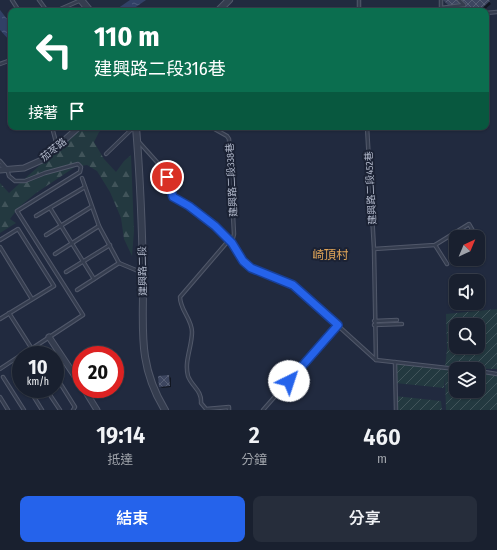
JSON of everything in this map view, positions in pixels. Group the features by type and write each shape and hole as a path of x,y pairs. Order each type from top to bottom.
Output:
{"street":[{"path":"81,0 88,8"},
{"path":"221,8 229,0"},
{"name":"茄苳路","path":"0,170 24,168 42,160 76,130"},
{"name":"建興路二段","path":"135,130 143,273 143,345 145,364 149,380 164,410"},
{"path":"49,337 72,372"},
{"path":"90,398 97,410"}],"lane":[{"path":"63,8 81,0"},
{"path":"441,0 441,8 464,5 459,0"},
{"path":"53,130 58,147"},
{"path":"106,154 132,130"},
{"name":"建興路二段338巷","path":"216,130 227,136 229,139 234,234 232,243"},
{"name":"建興路二段452巷","path":"367,130 374,248 374,325 376,360"},
{"path":"137,141 165,171 173,197 193,208 229,240 243,261 251,268 293,285 376,360 449,368"},
{"path":"0,160 7,169 9,176 20,182 34,179 45,173 64,167 78,164 81,167 80,172 17,211 83,315 35,346"},
{"path":"0,165 7,169"},
{"path":"82,178 99,226 119,263 143,273"},
{"path":"36,216 85,187"},
{"path":"46,235 91,207"},
{"path":"50,208 94,279"},
{"path":"459,230 469,224 472,230"},
{"path":"55,254 99,226"},
{"path":"0,240 18,229 54,286 0,319"},
{"path":"374,248 435,245 449,236"},
{"path":"229,240 180,297 180,303 191,324 192,333 187,371 191,381 202,395 201,403 206,409 229,407 229,410"},
{"path":"66,272 110,245"},
{"path":"435,245 447,264"},
{"path":"0,247 32,299"},
{"path":"77,290 119,263"},
{"path":"9,313 31,346"},
{"path":"374,321 397,320"},
{"path":"374,325 402,324"},
{"path":"263,410 338,325"},
{"path":"0,369 12,361"},
{"path":"395,362 396,410"},
{"path":"485,373 497,374"},
{"path":"3,377 24,410"},
{"path":"64,389 75,406 73,410"},
{"path":"0,397 8,410"},
{"path":"35,398 42,410"},
{"path":"52,398 60,410"}],"green space":[{"path":"79,130 102,130 99,132 94,142 104,159 116,172 124,161 131,155 134,231 132,256 124,239 121,218 110,192 97,171 87,165 75,167 36,193 18,208 10,219 16,223 0,233 0,183 9,193"},
{"path":"497,309 497,369 485,369 485,362 449,362 449,398 485,398 485,373 497,374 497,410 446,410 445,376 444,388 395,383 395,362 445,368 447,349 446,314"},
{"path":"395,396 441,401 442,410 395,410"}],"water":[{"path":"130,0 146,0 134,8 118,8"},
{"path":"0,10 8,20 8,39 0,30"}],"building":[{"path":"443,0 490,1 482,8 451,8"},
{"path":"169,375 170,386 159,387 158,376"}],"district":[{"name":"崎頂村","path":"330,255"}],"route":[{"path":"167,177 173,197 193,208 205,220 215,226 232,243 243,261 251,268 293,285 338,325 289,381"}]}
